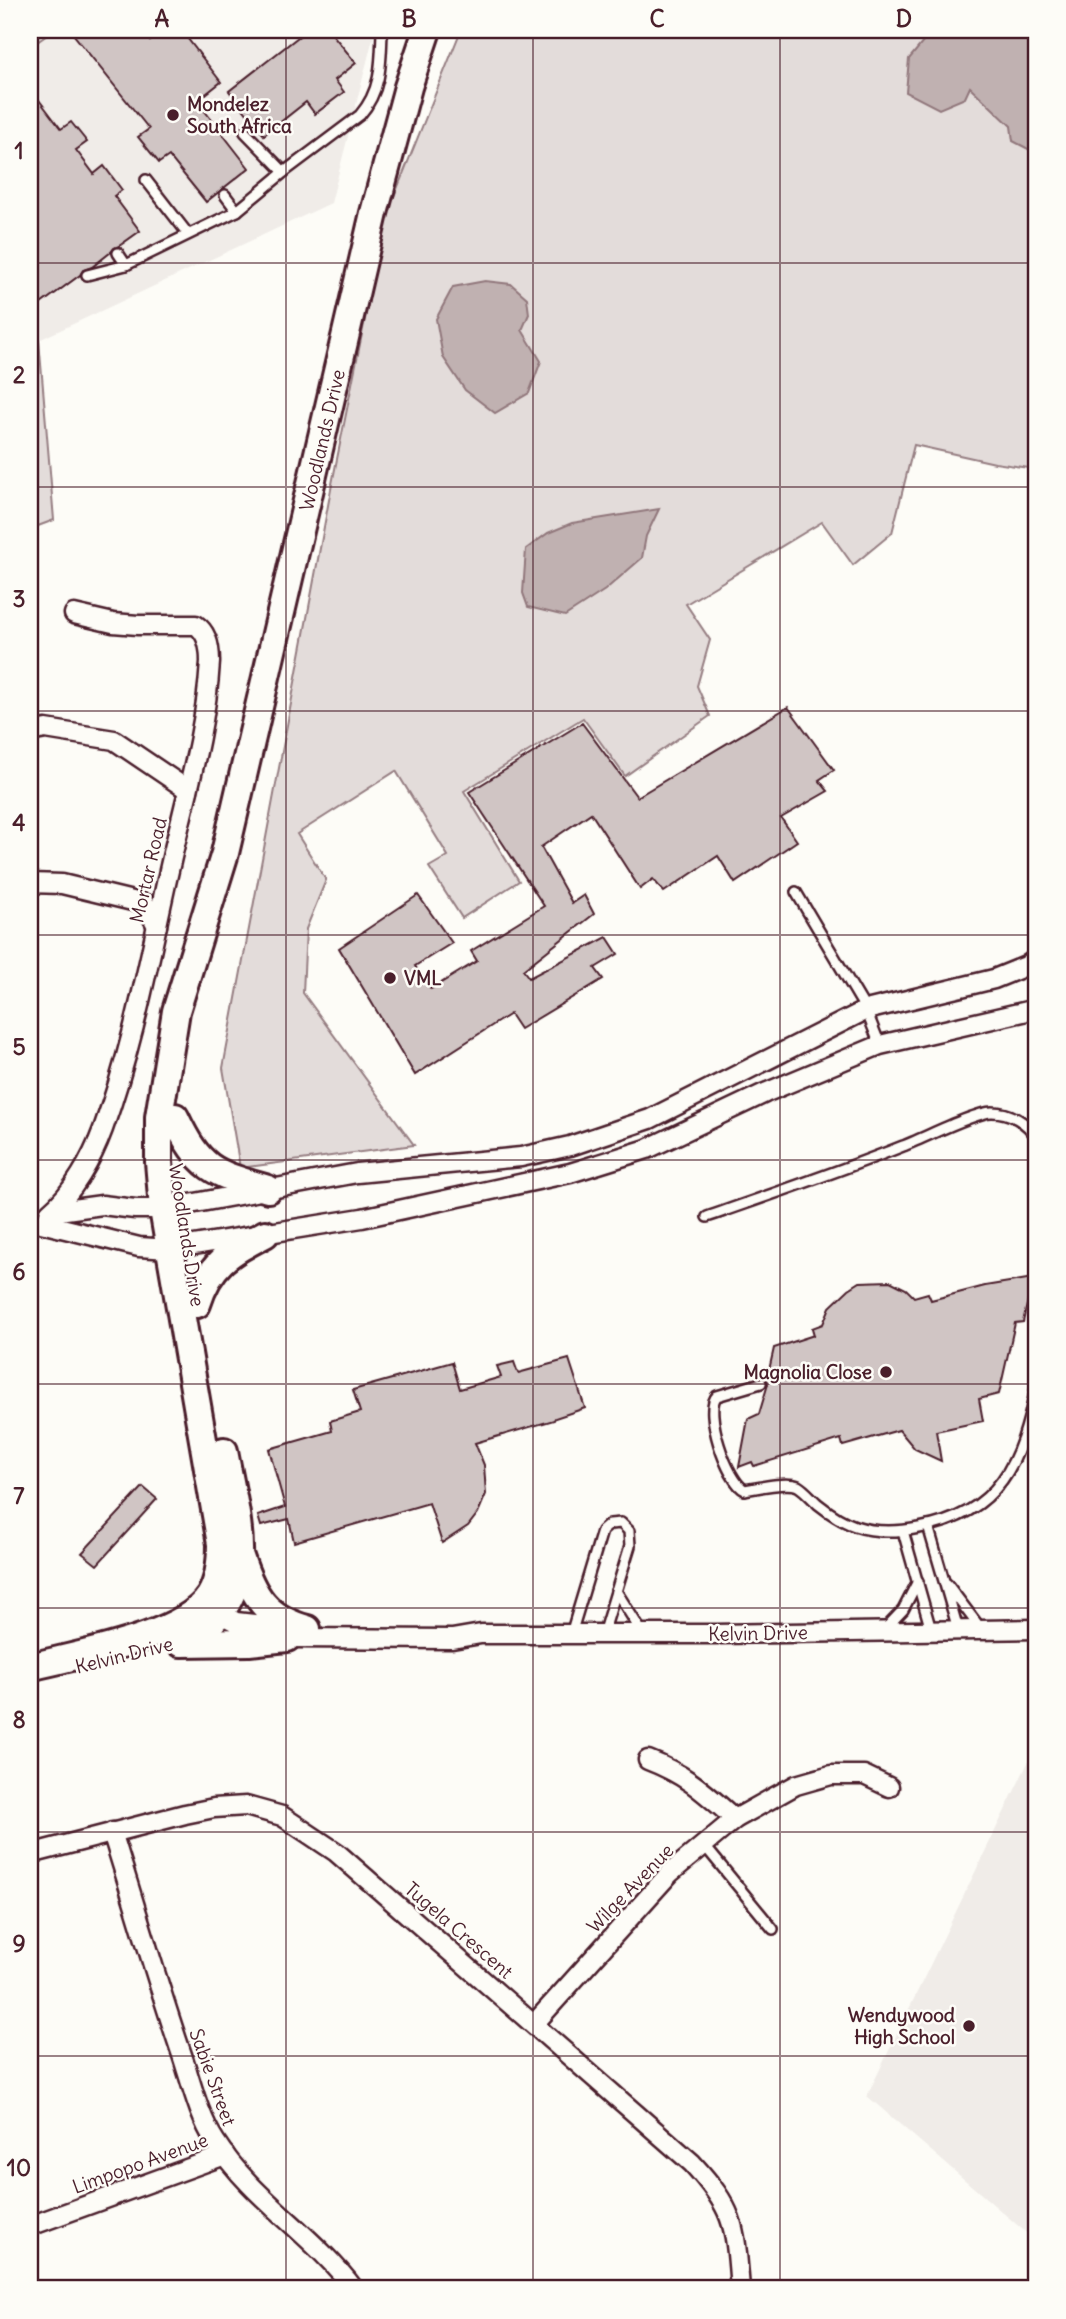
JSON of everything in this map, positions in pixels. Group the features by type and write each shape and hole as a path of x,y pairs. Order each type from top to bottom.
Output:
{"main road":[{"name":"Woodlands Drive","path":"208,1613 210,1595 219,1571 221,1544 172,1208 159,1161 159,1117 176,1010 225,853 374,214 408,88 428,30"},
{"name":"Woodlands Drive","path":"172,1208 178,1082 199,977 220,892 225,853"},
{"path":"175,1117 188,1146 206,1165 218,1172 268,1189"},
{"path":"197,1304 208,1276 218,1264 229,1253 265,1234"},
{"name":"Woodlands Drive","path":"178,1248 197,1304 232,1493 240,1557 234,1588 208,1613"},
{"path":"240,1557 251,1586 268,1609 297,1633"},
{"name":"Kelvin Drive","path":"30,1677 178,1642 199,1632 208,1613"},
{"name":"Kelvin Drive","path":"30,1667 135,1639 208,1613"},
{"path":"178,1642 249,1643 297,1633"}],"street":[{"name":"Mortar Road","path":"31,1222 51,1212 81,1175 102,1131 124,1062 200,738 209,663 206,635 200,627 192,624 113,623 74,614"},
{"path":"30,732 46,729 114,740 188,790"},
{"path":"30,883 62,884 145,904 157,926"},
{"path":"51,1212 102,1205 135,1209 172,1208 357,1173 521,1157 609,1135 650,1119 866,1010 994,979 1036,959"},
{"path":"31,1222 139,1247 178,1248 375,1215 570,1173 647,1149 765,1093 880,1045 1036,1009"},
{"name":"Kelvin Drive","path":"208,1613 246,1633 429,1639 481,1634 1036,1629"},
{"path":"648,1759 689,1779 735,1819"},
{"name":"Wilge Avenue","path":"534,2024 670,1873 735,1819 796,1785 815,1778 839,1774 864,1775 889,1787"},
{"name":"Tugela Crescent","path":"30,1854 214,1808 246,1806 282,1816 336,1852 692,2163 723,2201 734,2225 740,2289"},
{"name":"Sabie Street","path":"113,1832 173,2029 203,2118 214,2140 287,2221 336,2267 354,2289"},
{"name":"Limpopo Avenue","path":"30,2226 225,2155"}],"lane":[{"path":"88,275 126,265 237,211 337,133 369,104 380,74 382,30"},
{"path":"245,132 284,172"},
{"path":"146,180 188,234"},
{"path":"225,195 237,211"},
{"path":"118,253 126,265"},
{"path":"796,892 866,1010 880,1045"},
{"path":"707,1217 985,1113 1006,1113 1015,1117 1032,1130 1036,1137"},
{"path":"761,1383 725,1392 712,1400 718,1441 738,1487 745,1490 781,1485 798,1486 822,1507 854,1525 884,1531 928,1527 961,1517 985,1501 1001,1482 1020,1447 1028,1427 1036,1388"},
{"path":"571,1634 602,1531 615,1522 628,1528 631,1540 603,1634"},
{"path":"928,1527 958,1629"},
{"path":"903,1531 930,1630"},
{"path":"882,1631 903,1610 918,1581"},
{"path":"946,1583 981,1629"},
{"path":"616,1591 643,1634"},
{"path":"704,1845 774,1929"}],"shaded area":[{"path":"30,30 54,30 30,47"},
{"path":"54,30 375,30 331,203 39,340 30,337 30,47"},
{"path":"461,30 1036,30 1036,469 914,445 892,533 853,565 822,522 686,604 710,640 697,686 710,716 625,776 583,718 464,791 519,881 462,918 429,867 448,856 396,771 297,834 326,880 306,929 303,993 414,1145 240,1168 223,1068 332,484 385,219"},
{"path":"933,30 1036,30 1036,153 1013,141 1011,126 970,87 965,98 939,109 906,92 909,59"},
{"path":"485,281 511,284 527,298 529,314 522,330 541,361 529,393 495,413 465,390 443,357 436,319 453,287"},
{"path":"30,337 39,340 54,520 30,529"},
{"path":"659,509 646,536 642,558 605,590 565,616 528,607 523,593 526,549 548,533 572,523"},
{"name":"Wendywood High School","path":"1036,1746 1036,2241 867,2096"}],"building":[{"name":"Mondelez South Africa","path":"70,30 142,30 150,41 165,30 181,30 221,82 197,101 249,168 206,202 169,156 159,163 138,137 149,129"},
{"path":"307,30 329,30 356,63 335,80 344,92 315,114 306,102 264,135 229,91"},
{"path":"30,88 61,129 71,122 87,142 76,150 94,174 104,166 122,190 114,196 140,231 92,267 83,270 30,312"},
{"path":"788,707 834,770 819,780 828,791 781,818 797,841 735,883 718,856 664,892 653,879 640,889 591,813 541,847 572,903 584,895 594,914 523,970 529,978 607,937 618,954 595,968 603,979 520,1029 510,1014 415,1075 339,948 418,895 452,943 415,966 431,989 477,961 471,951 544,906 469,792 582,723 637,797"},
{"name":"Magnolia Close","path":"1033,1278 1023,1322 1015,1323 999,1394 979,1399 983,1421 936,1431 941,1461 915,1449 899,1430 843,1446 841,1439 754,1466 752,1462 739,1467 748,1419 759,1414 768,1384 774,1348 814,1335 812,1328 823,1324 830,1307 849,1289 860,1282 890,1281 906,1289 914,1297 928,1293 931,1300 985,1286"},
{"path":"569,1359 585,1408 475,1443 484,1465 486,1494 478,1513 468,1526 442,1543 429,1503 294,1542 289,1519 261,1526 258,1516 285,1507 269,1449 332,1431 330,1421 360,1412 353,1390 452,1362 460,1389 501,1377 497,1366 514,1362 518,1373"},
{"path":"143,1487 157,1499 97,1565 82,1553"}],"place":[{"name":"Mondelez South Africa","path":"173,115"},
{"name":"VML","path":"390,978"},
{"name":"Magnolia Close","path":"886,1372"},
{"name":"Wendywood High School","path":"969,2026"}]}
